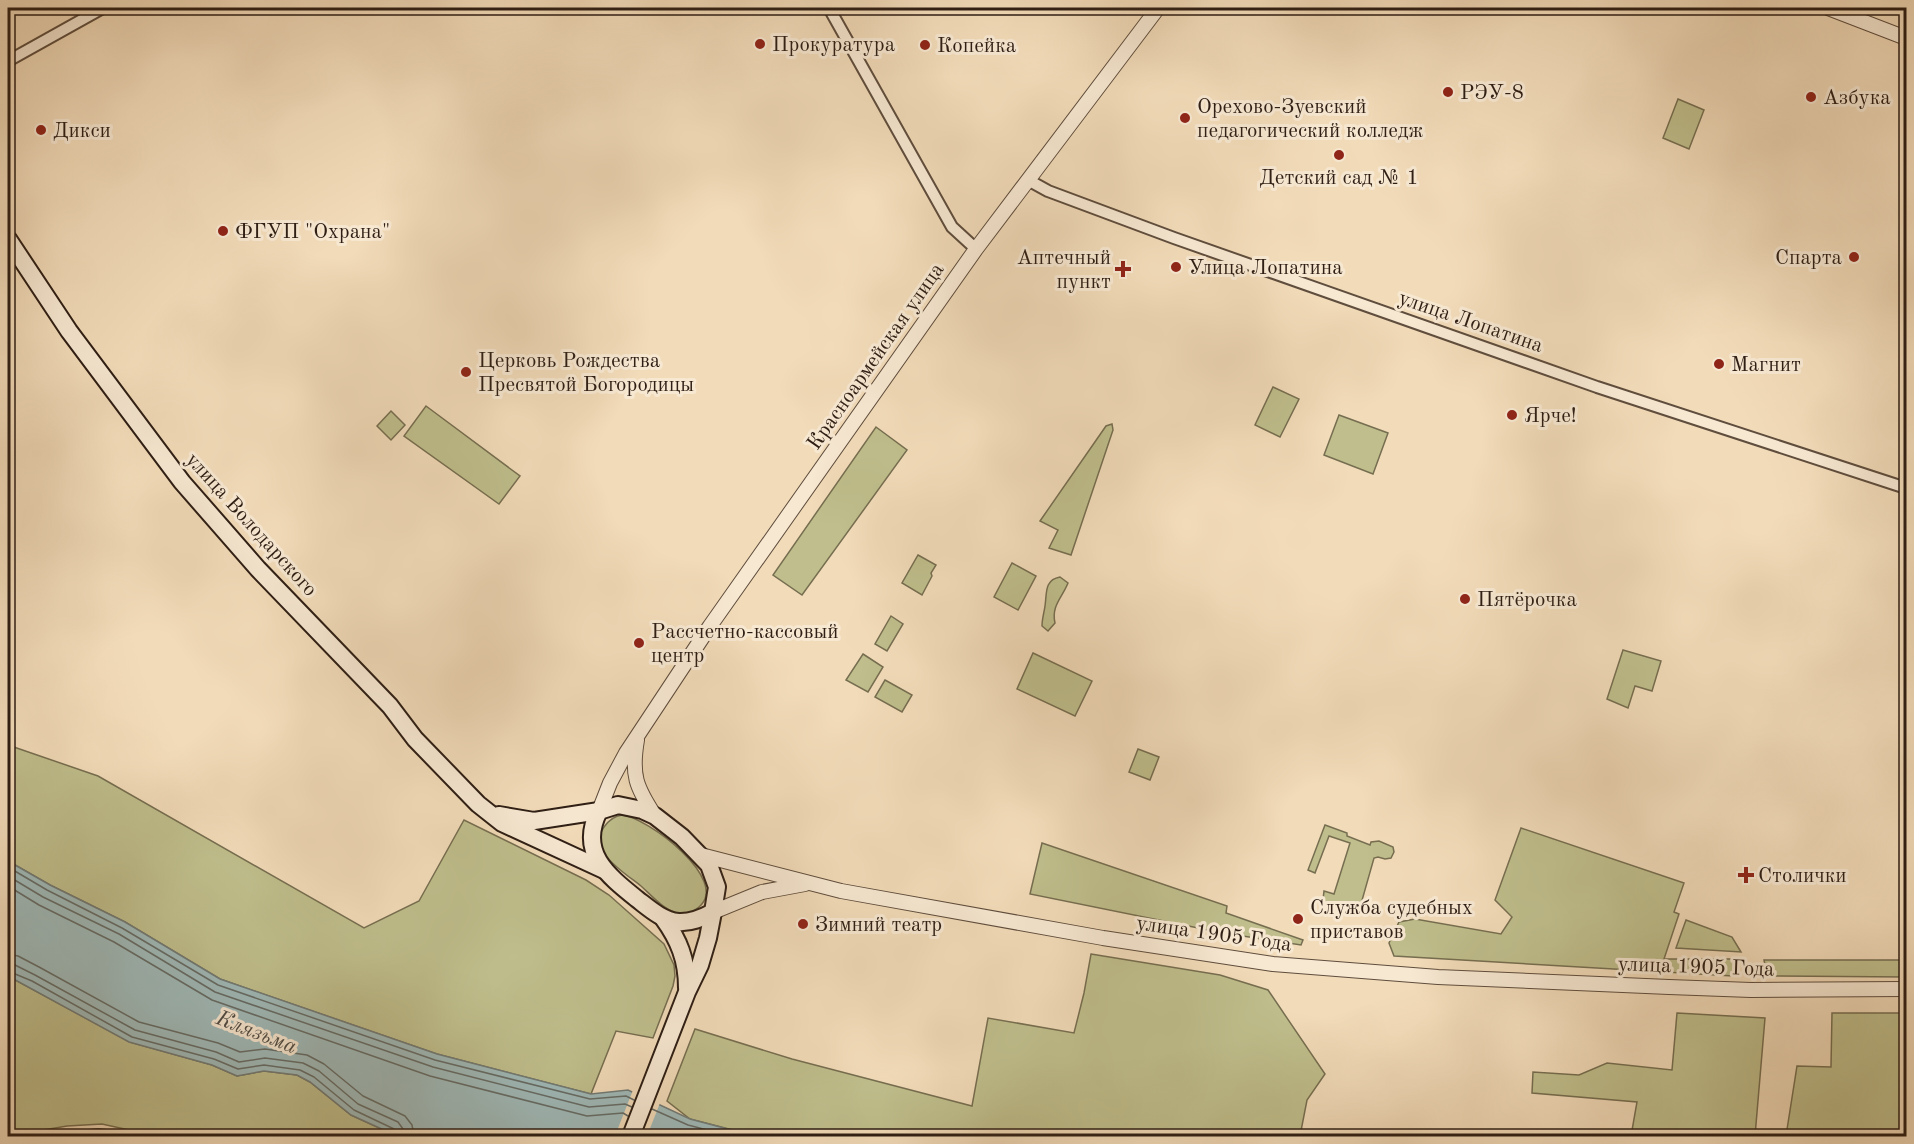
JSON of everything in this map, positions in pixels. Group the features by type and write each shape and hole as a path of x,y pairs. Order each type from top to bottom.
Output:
{"main road":[{"name":"улица Володарского","path":"8,239 69,331 182,482 258,569 390,706 415,739 478,804 502,823 604,870"},
{"path":"492,813 534,821 599,811 618,805 635,807 655,816 701,855 715,878 717,896 705,951 631,1137"},
{"path":"599,811 591,837 596,857 604,870 624,889 663,918 677,922 690,921 713,912"},
{"path":"663,918 685,958 687,992"}],"street":[{"path":"8,61 104,8"},
{"path":"829,8 952,227 976,249"},
{"name":"Красноармейская улица","path":"599,811 617,767 710,626 976,249 1158,8"},
{"path":"1828,8 1906,38"},
{"name":"улица Лопатина","path":"1028,180 1048,191 1152,230 1597,387 1906,488"},
{"path":"638,738 634,757 637,786 655,816"},
{"name":"улица 1905 Года","path":"701,855 841,891 1093,936 1273,964 1438,977 1751,990 1906,989"},
{"path":"713,912 762,892 807,883"}],"shaded area":[{"path":"1678,99 1704,110 1689,149 1663,138"},
{"path":"1273,387 1299,399 1280,437 1255,425"},
{"path":"426,406 520,476 499,504 404,436"},
{"path":"391,411 405,425 391,440 377,426"},
{"path":"1339,415 1388,433 1373,474 1324,455"},
{"path":"1112,424 1113,430 1071,555 1049,548 1058,530 1040,521 1106,426"},
{"path":"876,427 907,450 802,595 773,575"},
{"path":"918,555 936,565 922,595 902,583"},
{"path":"1012,563 1036,576 1018,610 994,597"},
{"path":"1060,577 1068,583 1054,612 1055,623 1048,631 1042,626 1047,588 1051,581"},
{"path":"891,616 903,624 887,651 875,644"},
{"path":"1623,650 1661,661 1652,691 1635,686 1628,708 1607,699"},
{"path":"1033,653 1092,681 1075,716 1017,689"},
{"path":"863,654 883,667 868,692 846,680"},
{"path":"885,680 912,695 902,712 875,697"},
{"path":"8,745 98,776 364,928 419,901 464,820 586,880 609,895 664,944 674,965 675,976 653,1038 616,1031 591,1094 437,1054 220,979 125,922 50,885 8,861"},
{"path":"1138,749 1159,757 1150,780 1129,772"},
{"path":"622,815 634,818 666,838 695,867 704,882 706,895 699,907 692,912 680,914 667,909 610,861 600,845 600,836 610,820"},
{"path":"1325,825 1370,845 1371,842 1379,841 1393,847 1394,852 1391,858 1374,858 1359,911 1325,905 1323,900 1324,891 1334,894 1350,843 1329,836 1315,873 1308,870"},
{"path":"1521,828 1684,883 1674,912 1679,914 1664,959 1738,959 1733,976 1394,956 1389,943 1399,922 1415,919 1501,934 1512,917 1495,900"},
{"path":"1042,843 1227,906 1226,913 1303,940 1301,945 1223,933 1030,894"},
{"path":"1686,920 1732,937 1741,952 1676,948"},
{"path":"1091,954 1220,975 1268,990 1325,1074 1307,1100 1300,1136 756,1136 690,1119 667,1101 695,1029 792,1059 972,1106 988,1018 1074,1033"},
{"path":"1764,960 1906,960 1906,977 1767,976"},
{"path":"8,976 130,1042 212,1065 237,1076 264,1071 297,1075 310,1082 351,1115 397,1136 156,1136 102,1124 67,1126 8,1136"},
{"path":"1677,1013 1765,1018 1755,1136 1631,1136 1637,1102 1532,1093 1533,1072 1579,1075 1607,1063 1672,1070"},
{"path":"1832,1013 1906,1013 1906,1136 1786,1136 1797,1066 1831,1067"}],"water":[{"name":"Клязьма","path":"8,861 50,885 125,922 220,979 437,1054 591,1094 628,1090 690,1119 748,1136 397,1136 351,1115 310,1082 297,1075 264,1071 237,1076 212,1065 129,1042 8,976"}],"pier":[{"path":"633,1090 660,1103 647,1136 615,1136"}],"place":[{"name":"Прокуратура","path":"760,44"},
{"name":"Копейка","path":"925,45"},
{"name":"РЭУ-8","path":"1448,92"},
{"name":"Азбука","path":"1811,97"},
{"name":"Орехово-Зуевский педагогический колледж","path":"1185,118"},
{"name":"Дикси","path":"41,130"},
{"name":"Детский сад № 1","path":"1339,155"},
{"name":"ФГУП \"Охрана\"","path":"223,231"},
{"name":"Спарта","path":"1854,257"},
{"name":"Улица Лопатина","path":"1176,267"},
{"name":"Аптечный пункт","path":"1123,269"},
{"name":"Магнит","path":"1719,364"},
{"name":"Церковь Рождества Пресвятой Богородицы","path":"466,372"},
{"name":"Ярче!","path":"1512,415"},
{"name":"Пятёрочка","path":"1465,599"},
{"name":"Рассчетно-кассовый центр","path":"639,643"},
{"name":"Столички","path":"1746,875"},
{"name":"Служба судебных приставов","path":"1298,919"},
{"name":"Зимний театр","path":"803,924"}]}
